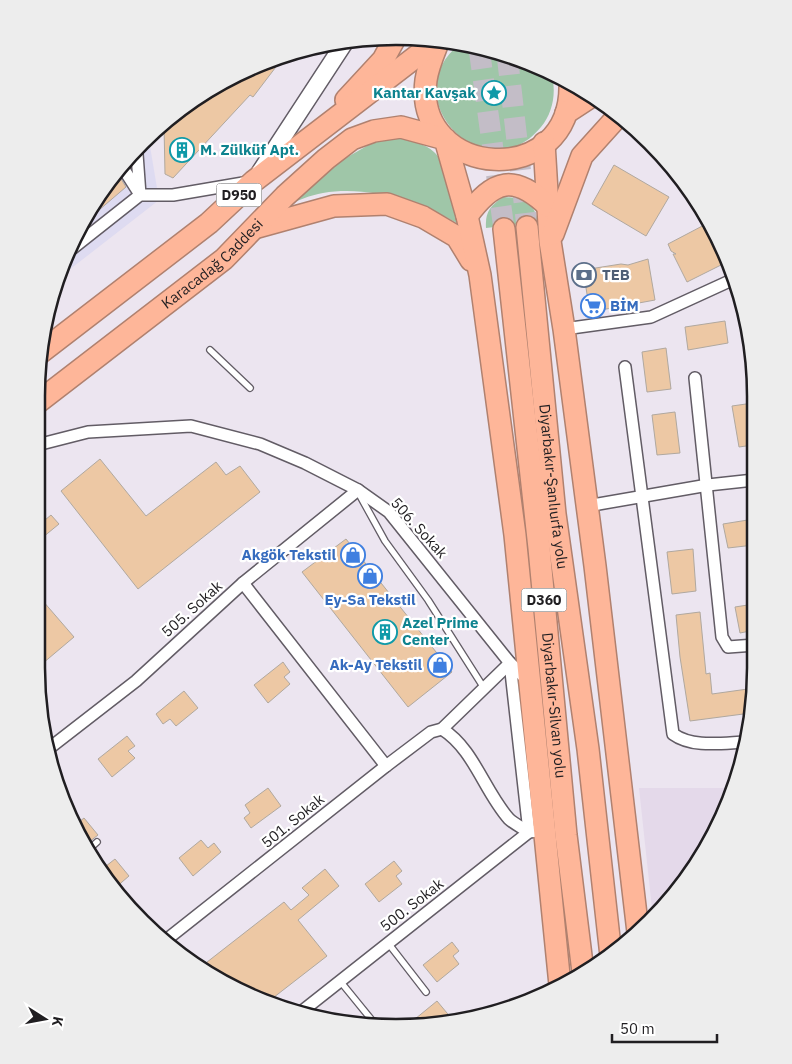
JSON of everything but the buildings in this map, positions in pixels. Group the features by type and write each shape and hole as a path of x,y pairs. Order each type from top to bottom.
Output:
{"highway":[{"path":"318,134 352,92 382,60 391,45"},
{"name":"D950","path":"49,346 209,223 254,181 431,47"},
{"path":"437,48 426,80 426,102 433,122 446,139 465,153 488,160 513,160 536,150 554,134 566,113 570,91"},
{"path":"566,113 585,100"},
{"path":"550,241 582,156 614,121"},
{"name":"Karacadağ Caddesi","path":"45,397 224,259 285,196 326,159 352,139 374,131 401,127 446,139"},
{"path":"446,139 467,216 480,275 515,535 530,682 537,831 559,979"},
{"path":"544,143 550,241 564,329 587,506 637,923"},
{"path":"467,216 480,198 491,189 505,184 516,184 534,192 548,206"},
{"path":"257,227 334,206 387,204 423,217 457,237 480,275"},
{"name":"Diyarbakır-Şanlıurfa yolu","path":"527,227 555,514 588,750 610,946"},
{"name":"Diyarbakır-Silvan yolu","path":"504,229 539,548 566,835 582,966"},
{"path":"588,750 626,933"},
{"path":"566,835 571,973"}],"street":[{"path":"85,234 140,195 173,195 254,181 340,50"},
{"path":"137,159 140,195"},
{"path":"126,172 140,195"},
{"path":"564,329 651,317 728,282"},
{"path":"625,367 673,734 681,740 710,744 739,742"},
{"path":"695,378 708,485 722,637 728,647 747,645"},
{"name":"506. Sokak","path":"45,443 88,432 191,426 220,432 260,444 358,490 389,512 510,662 530,682"},
{"path":"587,506 708,485 747,481"},
{"name":"505. Sokak","path":"54,745 136,681 243,583 358,490"},
{"path":"243,583 386,766"},
{"path":"510,662 537,831"},
{"name":"501. Sokak","path":"170,936 386,766 431,732 442,729 510,662"},
{"path":"442,729 452,735 470,758 510,819 537,831"},
{"name":"500. Sokak","path":"306,1007 537,831"}],"lane":[{"path":"210,350 250,388"},
{"path":"358,490 385,541 428,600 484,688"},
{"path":"93,846 97,842"},
{"path":"388,943 426,992"},
{"path":"340,981 370,1018"}],"shaded area":[{"path":"150,146 159,200 69,270 81,241 104,201 132,165"},
{"path":"639,788 725,788 700,844 674,882 652,908"}],"green space":[{"path":"455,50 487,57 530,72 553,82 554,94 551,109 541,127 519,145 495,150 473,145 454,131 441,111 436,88 442,65"},
{"path":"398,138 426,146 439,158 447,175 459,224 411,202 376,193 358,191 323,193 286,205 344,159 372,143"},
{"path":"503,197 517,198 526,202 533,209 538,222 486,228 486,218 489,210"}],"tunnel":[{"path":"480,55 504,229"},
{"path":"508,64 527,227"}],"place":[{"name":"Kantar Kavşak","path":"494,93"},
{"name":"M. Zülküf Apt.","path":"182,150"},
{"name":"TEB","path":"584,275"},
{"name":"BİM","path":"593,306"},
{"name":"Akgök Tekstil","path":"353,555"},
{"name":"Ey-Sa Tekstil","path":"370,576"},
{"name":"Azel Prime Center","path":"385,632"},
{"name":"Ak-Ay Tekstil","path":"440,665"}]}
